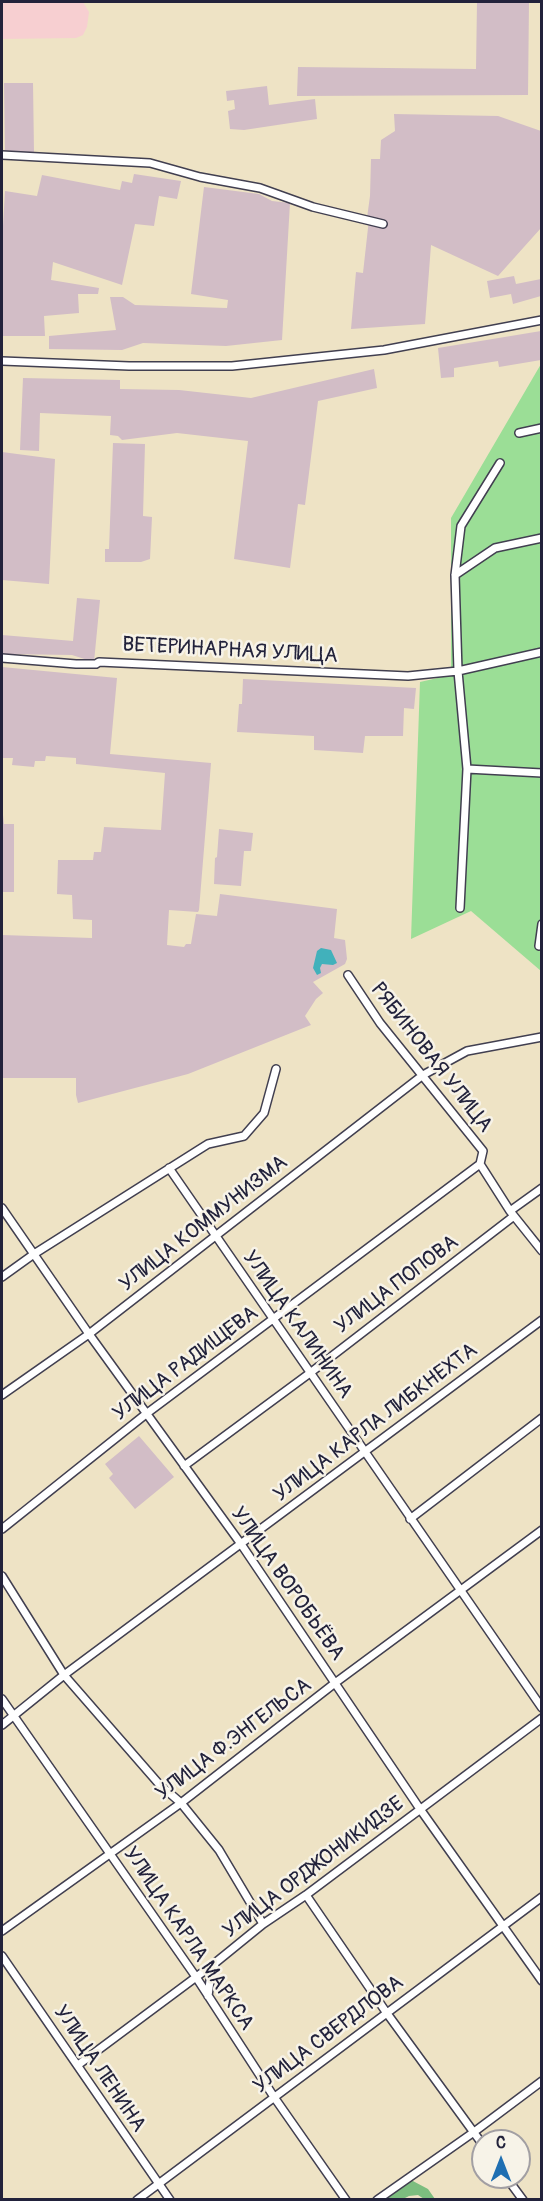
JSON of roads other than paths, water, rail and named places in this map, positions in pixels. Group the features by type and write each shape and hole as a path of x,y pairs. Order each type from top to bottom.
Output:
{"street":[{"path":"2,155 150,163 200,177 260,188 313,207 383,224"},
{"path":"2,362 232,366 384,350 542,320"},
{"path":"519,433 542,428"},
{"path":"460,908 467,769 458,671 454,575 461,526 500,463"},
{"path":"454,575 495,548 542,538"},
{"name":"ВЕТЕРИНАРНАЯ УЛИЦА","path":"2,658 76,664 99,662 408,676 458,671 542,652"},
{"path":"467,769 542,773"},
{"path":"539,946 542,924"},
{"name":"РЯБИНОВАЯ УЛИЦА","path":"348,975 380,1023 483,1151 480,1164 512,1213 542,1251"},
{"name":"УЛИЦА КОММУНИЗМА","path":"2,1395 90,1334 423,1075 467,1051 542,1037"},
{"path":"2,1277 34,1254 208,1144 241,1138 247,1134 264,1113 276,1069"},
{"name":"УЛИЦА РАДИЩЕВА","path":"2,1528 146,1414 480,1164"},
{"name":"УЛИЦА КАЛИНИНА","path":"169,1168 366,1451 458,1590 542,1708"},
{"name":"УЛИЦА ПОПОВА","path":"184,1466 310,1373 542,1188"},
{"name":"УЛИЦА ВОРОБЬЁВА","path":"2,1208 146,1414 241,1544 420,1809 542,1981"},
{"name":"УЛИЦА КАРЛА ЛИБКНЕХТА","path":"2,1725 64,1675 542,1320"},
{"path":"410,1519 542,1418"},
{"name":"УЛИЦА Ф.ЭНГЕЛЬСА","path":"2,1931 181,1803 335,1683 542,1530"},
{"path":"2,1576 64,1675 159,1784 181,1803 219,1850 263,1923"},
{"name":"УЛИЦА КАРЛА МАРКСА","path":"2,1699 110,1852 196,1977 274,2097 346,2199"},
{"name":"УЛИЦА ОРДЖОНИКИДЗЕ","path":"78,2065 215,1963 263,1923 306,1894 542,1718"},
{"path":"306,1894 386,2012 472,2129"},
{"name":"УЛИЦА СВЕРДЛОВА","path":"137,2199 542,1897"},
{"name":"УЛИЦА ЛЕНИНА","path":"2,1956 170,2199"},
{"path":"208,1996 211,1973 215,1963"},
{"path":"478,2129 542,2082"},
{"path":"377,2199 471,2134"}],"water":[{"path":"321,948 331,950 337,963 322,964 321,973 317,975 313,968 317,951"}]}
